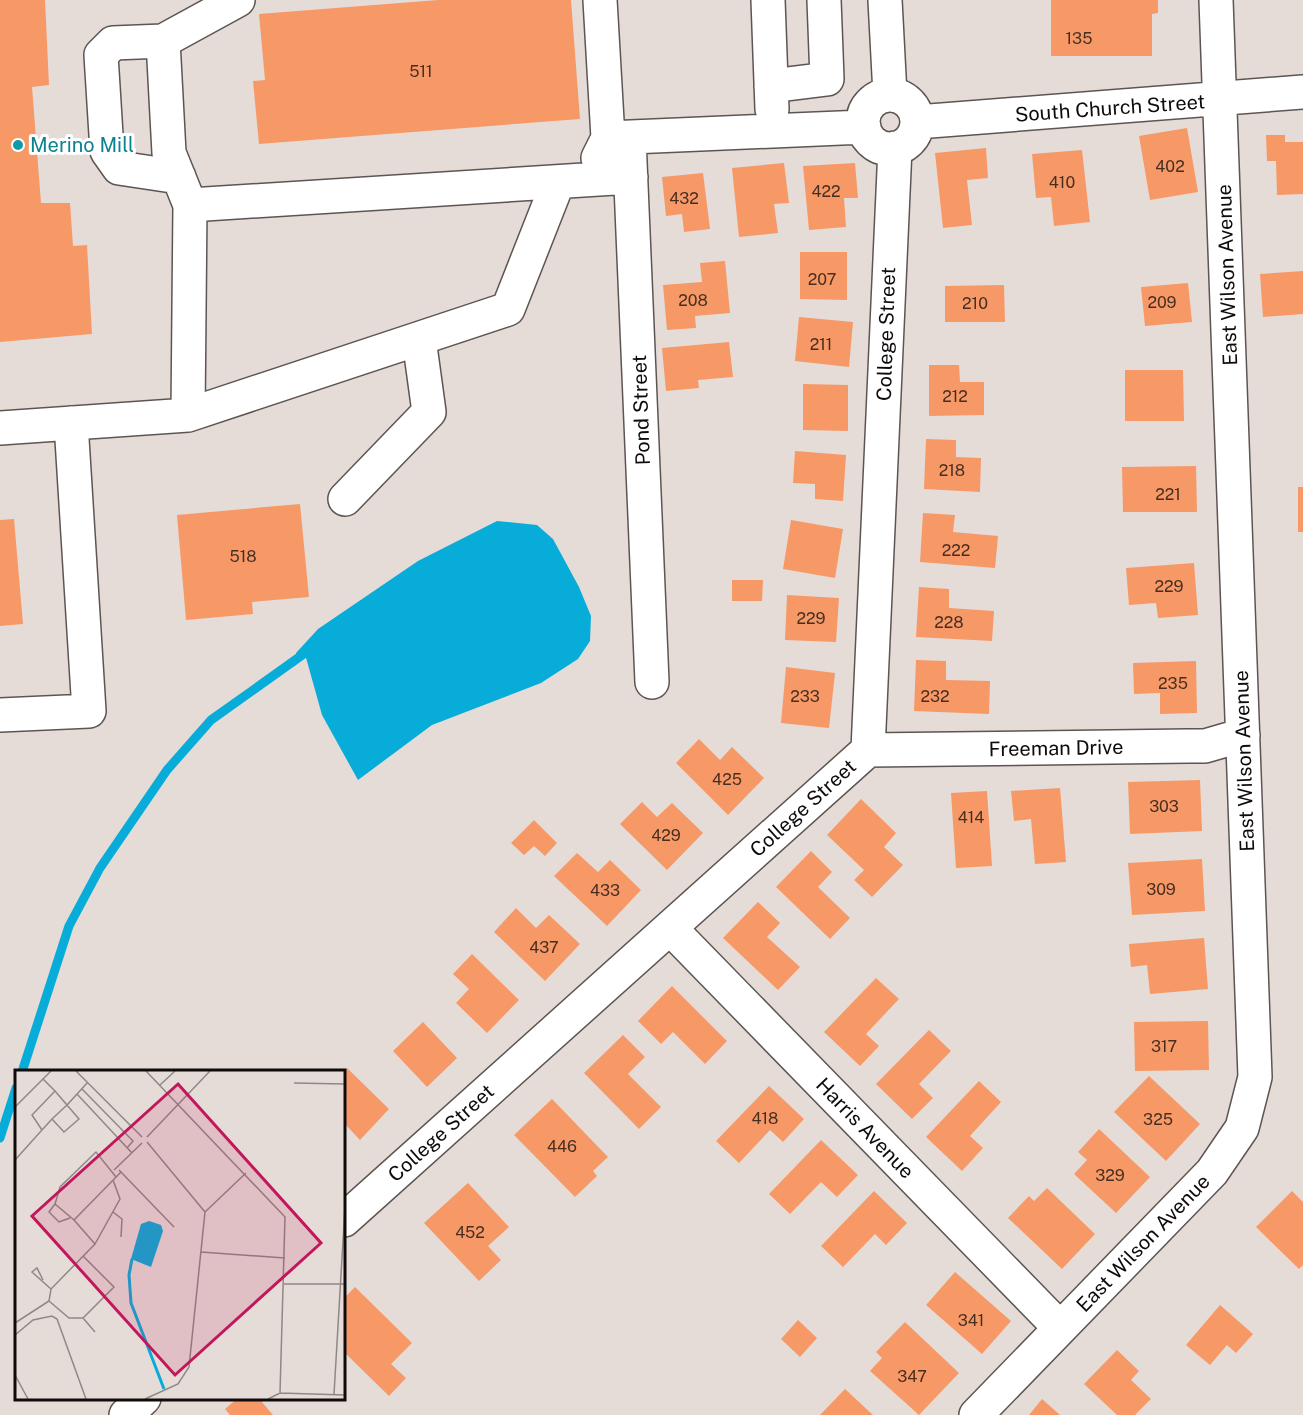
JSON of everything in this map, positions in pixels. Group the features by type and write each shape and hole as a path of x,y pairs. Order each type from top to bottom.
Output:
{"street":[{"path":"238,0 163,41 113,43 101,55 106,152 119,168 184,191 573,181 631,177"},
{"name":"Pond Street","path":"600,0 619,138 631,177 652,682"},
{"path":"768,0 774,132"},
{"path":"771,86 827,79 824,0"},
{"path":"885,0 890,95"},
{"name":"East Wilson Avenue","path":"976,1415 1212,1172 1242,1128 1255,1077 1216,0"},
{"path":"163,41 169,153 184,191 188,415"},
{"name":"South Church Street","path":"917,122 1303,92"},
{"path":"890,95 909,103 915,112 917,122 909,142 895,148 879,147 870,141 864,127 865,111 871,103 890,95"},
{"path":"0,428 188,415 508,309 573,181 619,138 864,127"},
{"name":"College Street","path":"345,1219 868,750 895,148"},
{"path":"345,499 429,412 419,339"},
{"path":"0,715 88,711 71,423"},
{"name":"Freeman Drive","path":"868,750 1190,746 1220,742 1243,735"},
{"name":"Harris Avenue","path":"670,928 1060,1328"},
{"path":"126,1415 142,1400"}],"water":[{"path":"497,521 537,525 553,539 579,587 591,616 590,641 578,659 541,683 432,725 358,780 322,715 305,654 295,666 296,653 318,629 418,561"}],"building":[{"name":"Merino Mill","path":"0,0 45,0 49,85 32,87 41,203 70,203 73,246 87,245 92,334 0,342"},
{"path":"438,0 571,0 580,119 259,144 253,81 265,80 259,14"},
{"path":"1051,0 1158,0 1158,13 1152,14 1152,56 1051,56"},
{"path":"1187,128 1198,192 1150,200 1139,136"},
{"path":"1266,135 1285,135 1285,142 1303,142 1303,194 1277,195 1276,161 1267,161"},
{"path":"986,148 988,178 967,180 972,225 943,228 935,153"},
{"path":"1082,150 1090,222 1054,226 1051,197 1036,198 1032,154"},
{"path":"784,163 789,203 774,204 778,233 739,237 732,168"},
{"path":"855,163 858,198 844,198 846,227 809,230 803,166"},
{"path":"703,173 710,229 684,232 682,214 666,216 662,177"},
{"path":"800,252 847,252 847,300 800,299"},
{"path":"725,261 730,313 695,316 696,328 667,330 663,285 702,282 700,263"},
{"path":"1303,271 1303,314 1263,317 1260,274"},
{"path":"1188,283 1192,322 1145,326 1141,287"},
{"path":"1004,285 1005,322 945,322 945,286"},
{"path":"799,317 853,322 849,367 795,361"},
{"path":"729,342 733,377 698,380 699,388 666,391 662,348"},
{"path":"929,365 959,365 960,382 984,382 984,415 929,416"},
{"path":"1125,370 1183,370 1184,421 1125,421"},
{"path":"803,384 848,385 848,431 803,430"},
{"path":"926,439 956,440 956,457 981,458 980,492 924,489"},
{"path":"795,451 846,455 843,501 815,499 815,484 793,483"},
{"path":"1196,466 1197,512 1123,512 1122,467"},
{"path":"1298,487 1303,487 1303,532 1298,532"},
{"path":"300,504 309,597 252,602 253,614 186,620 177,515"},
{"path":"923,513 955,515 953,532 998,536 995,568 920,562"},
{"path":"14,519 23,624 0,626 0,520"},
{"path":"791,520 843,529 835,578 783,569"},
{"path":"1194,563 1198,615 1158,618 1156,603 1129,605 1126,568"},
{"path":"732,580 763,580 762,601 732,601"},
{"path":"919,587 949,589 949,608 994,611 992,641 916,637"},
{"path":"787,595 839,598 836,642 785,640"},
{"path":"916,660 946,661 946,680 990,681 989,714 914,711"},
{"path":"1196,661 1197,713 1160,714 1160,693 1134,694 1133,663"},
{"path":"786,667 835,673 829,728 781,723"},
{"path":"699,739 720,760 732,747 764,778 728,815 676,763"},
{"path":"1200,780 1202,831 1130,834 1128,782"},
{"path":"1060,788 1066,862 1035,864 1031,819 1014,821 1011,791"},
{"path":"987,791 992,866 956,868 951,793"},
{"path":"861,799 896,833 884,847 903,865 872,897 854,880 864,870 827,835"},
{"path":"642,802 657,817 672,803 703,833 667,870 620,824"},
{"path":"534,820 557,843 545,856 534,846 524,855 511,843"},
{"path":"811,851 832,872 818,887 850,918 830,939 776,887"},
{"path":"577,853 598,872 610,860 641,890 607,926 554,876"},
{"path":"1202,859 1205,911 1132,915 1128,863"},
{"path":"758,902 780,923 767,937 800,967 778,990 723,938"},
{"path":"516,908 536,928 549,915 580,944 545,981 494,932"},
{"path":"1204,938 1208,989 1150,994 1147,965 1131,967 1129,944"},
{"path":"472,954 519,1000 487,1033 456,1003 469,989 453,974"},
{"path":"876,978 899,999 866,1034 879,1046 860,1066 824,1032"},
{"path":"672,986 727,1041 705,1064 673,1032 661,1044 638,1021"},
{"path":"1208,1021 1209,1070 1135,1071 1134,1022"},
{"path":"423,1022 457,1058 427,1087 393,1051"},
{"path":"929,1030 951,1051 919,1084 933,1098 912,1119 876,1084"},
{"path":"623,1035 645,1057 628,1074 661,1107 639,1129 584,1073"},
{"path":"347,1068 389,1109 360,1140 345,1124 345,1104 347,1102 345,1100 345,1071"},
{"path":"1149,1076 1200,1124 1166,1161 1114,1112"},
{"path":"979,1081 1001,1102 970,1136 983,1148 962,1171 926,1137"},
{"path":"769,1086 804,1119 783,1142 770,1130 739,1163 716,1141"},
{"path":"552,1099 608,1157 593,1171 597,1176 575,1197 514,1135"},
{"path":"1099,1129 1150,1177 1116,1213 1074,1174 1087,1160 1078,1152"},
{"path":"821,1140 858,1175 837,1197 821,1182 790,1214 769,1194"},
{"path":"468,1183 509,1227 488,1246 501,1260 479,1281 424,1223"},
{"path":"1047,1188 1095,1234 1062,1269 1008,1218 1029,1196 1034,1201"},
{"path":"874,1191 907,1223 886,1245 875,1234 843,1267 821,1246"},
{"path":"1292,1191 1303,1202 1303,1265 1299,1269 1256,1227"},
{"path":"955,1272 1011,1321 982,1354 926,1305"},
{"path":"355,1287 412,1343 391,1364 406,1378 389,1396 345,1353 345,1297"},
{"path":"1220,1305 1253,1334 1236,1353 1227,1345 1210,1365 1186,1345"},
{"path":"798,1320 817,1338 800,1357 781,1339"},
{"path":"905,1322 959,1373 919,1415 870,1371 882,1358 876,1352"},
{"path":"1117,1350 1139,1371 1131,1380 1151,1399 1135,1415 1117,1415 1084,1384"},
{"path":"845,1389 873,1415 820,1415"},
{"path":"1042,1399 1060,1415 1029,1415"},
{"path":"236,1400 264,1400 262,1402 273,1415 230,1415 225,1409"}],"waterway":[{"path":"23,1070 69,926 100,868 167,770 211,720 305,653"},
{"path":"0,1138 15,1091"}],"place":[{"name":"Merino Mill","path":"18,145"}]}
